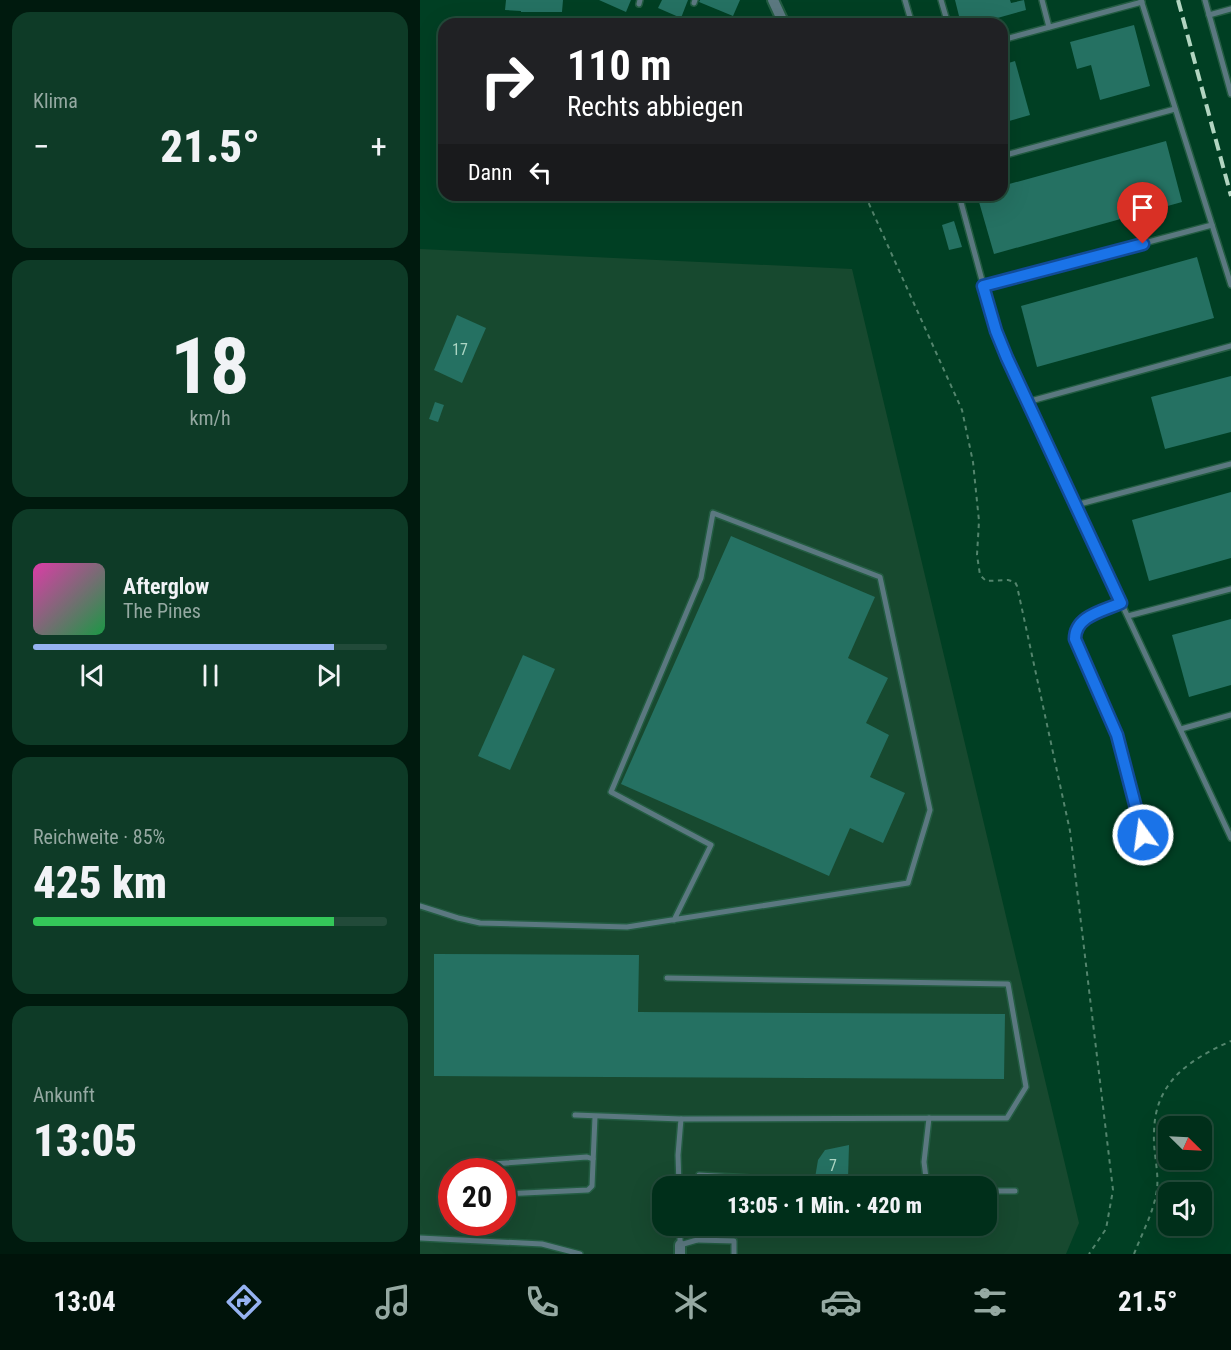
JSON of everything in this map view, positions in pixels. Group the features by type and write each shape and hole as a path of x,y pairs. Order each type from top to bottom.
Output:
{"street":[{"path":"773,0 781,18"}],"lane":[{"path":"905,0 910,18"},
{"path":"942,0 946,18"},
{"path":"1042,0 1049,27"},
{"path":"1205,0 1231,94"},
{"path":"1008,38 1142,1 1231,285"},
{"path":"1209,15 1231,9"},
{"path":"1008,154 1175,109"},
{"path":"960,201 996,331 1121,603 1228,824 1231,838"},
{"path":"983,286 1212,225"},
{"path":"1027,402 1231,346"},
{"path":"1076,505 1231,464"},
{"path":"420,906 480,923 518,926 627,927 674,920 908,883 930,810 880,577 713,513 700,578 611,792 711,845 674,920"},
{"path":"1128,616 1231,589"},
{"path":"1121,603 1081,622 1075,633 1075,639 1117,735 1143,835"},
{"path":"1181,729 1231,716"},
{"path":"575,1115 681,1119 1007,1118 1026,1087 1008,984 667,978"},
{"path":"516,1193 588,1190 592,1186 595,1117"},
{"path":"926,1176 924,1162 929,1118"},
{"path":"679,1176 681,1119"},
{"path":"516,1162 587,1157 593,1159"},
{"path":"699,1176 716,1176"},
{"path":"997,1191 1015,1191"},
{"path":"696,1236 696,1240"},
{"path":"420,1238 542,1244 580,1254"},
{"path":"680,1249 696,1240 734,1241 734,1254"}],"path":[{"path":"868,201 962,410 973,462 979,521 977,555 980,575 986,581 1008,580 1015,582 1017,586 1070,831 1113,1190 1106,1229 1089,1254"},
{"path":"1134,1254 1155,1199 1157,1186 1154,1122 1164,1094 1183,1068 1193,1060 1231,1041"}],"shaded area":[{"path":"420,249 852,269 1079,1223 1066,1254 420,1254"}],"building":[{"path":"506,0 563,0 562,12 505,10"},
{"path":"599,0 631,0 626,12"},
{"path":"662,0 688,0 681,18 658,8"},
{"path":"700,0 740,0 733,16 699,2"},
{"path":"955,0 1010,0 1011,3 1024,0 1026,10 997,18 960,18"},
{"path":"1134,25 1150,86 1100,100 1091,65 1077,69 1070,42"},
{"path":"1015,61 1030,115 1008,121 1008,63"},
{"path":"1166,141 1182,202 994,254 979,201 1008,201 1008,184"},
{"path":"954,221 962,247 949,250 942,225"},
{"path":"1197,257 1214,318 1037,367 1021,306"},
{"path":"457,315 486,328 462,383 434,370"},
{"path":"1231,376 1231,432 1165,449 1151,397"},
{"path":"435,402 444,405 438,422 429,419"},
{"path":"1231,492 1231,558 1149,581 1132,520"},
{"path":"731,536 875,597 848,658 888,678 866,723 889,735 870,777 905,793 883,843 850,828 829,876 621,784"},
{"path":"1231,619 1231,685 1189,697 1172,635"},
{"path":"523,655 555,669 510,770 478,756"},
{"path":"434,954 639,955 638,1012 1005,1014 1004,1079 434,1076"},
{"path":"849,1145 848,1176 815,1176 818,1160 825,1150"}],"railway":[{"path":"1178,0 1231,196"}],"route":[{"path":"1143,244 983,286 996,331 1007,358 1121,603 1086,618 1077,626 1075,639 1117,735 1143,835"}]}
